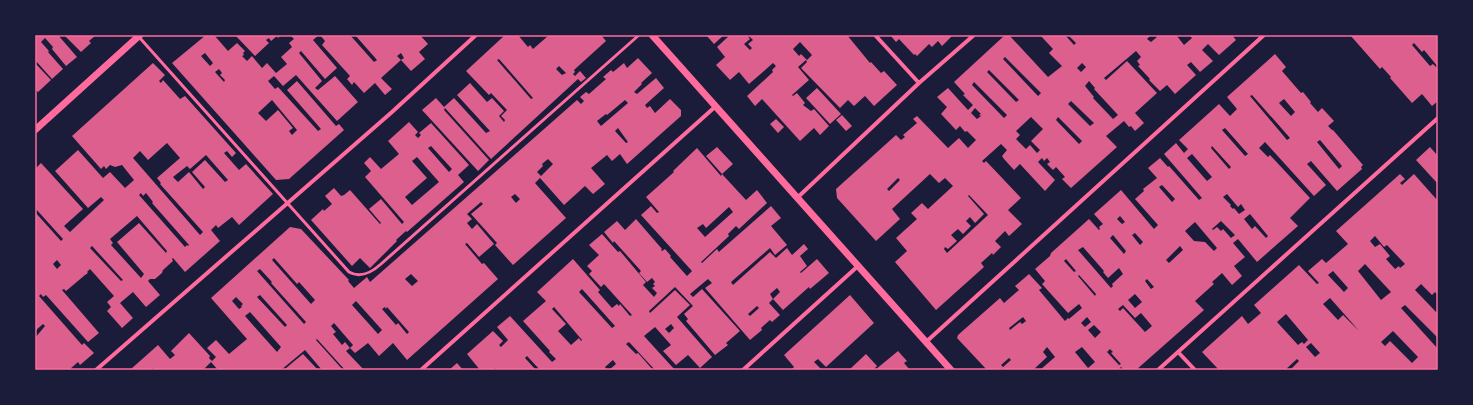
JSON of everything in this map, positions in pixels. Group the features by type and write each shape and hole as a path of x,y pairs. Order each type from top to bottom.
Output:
{"street":[{"path":"96,370 288,204 476,35"},
{"path":"652,35 951,370"},
{"path":"875,35 919,83"},
{"path":"797,198 919,83 974,35"},
{"path":"926,342 1264,35"},
{"path":"35,130 139,36"},
{"path":"421,370 716,106"},
{"path":"1158,370 1438,118"},
{"path":"743,370 858,266"},
{"path":"1178,352 1195,370"}],"lane":[{"path":"139,36 349,272 354,275 361,275 373,271 639,35"}],"building":[{"path":"35,35 58,35 77,57 66,66 45,38 41,42 63,69 52,79 35,60"},
{"path":"64,35 96,35 89,41 91,43 81,52"},
{"path":"206,35 214,35 228,51 237,43 245,51 243,53 244,55 242,56 247,61 252,56 262,68 267,63 276,73 287,64 281,57 292,47 289,43 294,39 290,35 319,35 313,40 337,68 325,79 301,51 299,53 322,81 315,88 318,90 335,76 358,102 337,121 296,75 283,86 274,76 268,81 275,89 278,87 318,131 321,129 287,90 297,81 336,126 339,124 344,130 289,179 276,180 172,63","holes":["205,53 213,63 210,66 201,56","219,69 222,73 220,75 225,80 224,82 215,72","272,100 297,130 292,135 289,131 293,128 278,110 266,121 258,113"]},
{"path":"235,35 281,35 278,38 277,36 271,41 269,38 266,40 269,43 255,56"},
{"path":"320,35 350,35 374,62 377,60 355,35 420,35 428,44 419,52 425,59 411,71 401,60 381,78 392,89 385,95 375,83 364,93 354,82 352,85 347,79 350,76 322,45 325,41","holes":["401,53 404,58 401,60 397,56"]},
{"path":"505,35 518,35 528,47 530,45 533,49 548,36 547,35 601,35 606,41 574,70 575,72 573,74 575,76 580,71 586,78 581,82 578,79 491,159 445,108 444,110 489,160 478,171 422,110 436,98 444,107 454,98 486,133 490,131 457,95 470,83 487,102 492,98 504,111 499,116 504,122 505,120 501,116 507,110 491,93 489,95 466,71","holes":["499,59 533,98 531,99 497,60","559,66 566,73 562,75 556,69"]},
{"path":"706,35 724,35 714,44"},
{"path":"730,35 747,35 750,39 744,44 750,50 752,48 748,44 753,40 748,35 847,35 870,63 871,62 881,73 884,71 897,85 874,106 865,96 854,106 848,100 840,108 801,68 807,62 806,60 798,67 809,80 792,95 793,96 797,93 805,103 803,105 811,111 814,109 829,126 820,135 814,128 800,141 762,99 755,106 747,96 773,72 772,70 776,66 773,63 749,84 739,72 730,80 716,65 725,57 717,47","holes":["800,42 812,55 807,60 801,54 799,56 793,49"]},
{"path":"890,35 953,35 942,46 938,41 932,47 929,44 917,56 915,54 914,55 899,39 896,42"},
{"path":"1005,35 1009,35 1048,77 1062,66 1049,53 1053,49 1040,35 1065,35 1074,45 1076,43 1068,35 1151,35 1147,39 1151,42 1157,37 1155,35 1178,35 1177,36 1184,45 1192,38 1189,35 1232,35 1236,40 1219,55 1208,44 1202,50 1213,61 1200,72 1191,62 1187,65 1196,75 1175,94 1167,85 1160,91 1149,80 1150,79 1138,66 1140,65 1137,61 1141,57 1136,51 1104,78 1106,80 1127,61 1157,93 1135,113 1144,123 1135,131 1124,121 1106,136 1117,147 1071,188 1062,179 1065,177 1056,167 1053,170 1047,164 1050,162 1047,158 1044,161 1042,158 1038,162 1055,180 1045,191 1020,164 1014,170 1002,156 1007,150 1001,144 982,161 984,163 986,161 1021,198 1008,210 1022,224 1009,236 1005,231 995,241 1001,247 993,255 992,253 981,263 984,267 936,310 895,262 907,251 896,238 917,219 911,213 922,203 928,209 953,186 945,178 939,183 930,174 892,209 900,219 876,241 837,198 836,189 896,135 901,140 905,137 903,135 917,123 913,119 917,116 948,148 959,138 968,148 976,140 967,131 965,132 960,126 956,130 941,114 947,107 937,97 948,88 968,110 973,105 963,95 965,94 954,82","holes":["1005,57 1041,93 1038,96 1003,59","1082,63 1086,67 1081,72 1077,68","989,70 1019,100 1016,102 987,72","1089,81 1095,88 1094,89 1118,115 1113,119 1093,98 1094,97 1085,86","974,82 1007,115 1004,118 972,85","1071,101 1094,123 1090,126 1068,104","975,108 981,116 977,119 971,113","1031,117 1043,129 1031,141 1040,150 1037,153 1030,145 1026,149 1016,139 1020,135 1016,131","1058,117 1082,141 1079,144 1056,120","898,178 900,180 889,191 887,189","969,195 988,215 947,253 944,249 945,247 948,249 957,241 951,235 958,229 963,234 971,226 966,221 970,217 975,223 984,214 968,196"]},
{"path":"1350,35 1438,35 1438,67 1424,50 1422,52 1414,43 1412,45 1430,66 1433,64 1438,69 1438,101 1432,106 1422,94 1412,103 1382,67 1380,69"},
{"path":"1275,54 1286,67 1282,71 1301,93 1303,92 1318,112 1322,108 1334,121 1328,126 1363,165 1361,167 1362,169 1337,191 1311,161 1307,164 1326,185 1314,196 1265,142 1259,148 1268,157 1270,155 1310,198 1290,218 1298,226 1257,262 1238,239 1233,243 1245,257 1234,266 1242,276 1232,285 1222,273 1212,282 1214,284 1195,301 1204,310 1136,370 1124,370 1121,367 1118,370 1040,370 1055,357 1047,347 1043,352 1047,357 1033,370 1004,370 1002,368 1000,370 987,370 957,338 958,335 1000,298 1004,303 1019,290 1015,286 1029,274 1042,288 1039,290 1065,321 1082,308 1079,304 1068,313 1042,284 1045,281 1035,269 1089,219 1099,230 1099,227 1103,224 1094,214 1121,190 1154,229 1158,225 1135,199 1144,191 1143,189 1157,178 1148,168 1160,158 1199,200 1202,198 1164,154 1176,143 1184,153 1188,149 1179,140 1219,104 1230,116 1237,109 1227,97","holes":["1252,95 1290,138 1287,140 1250,96","1284,99 1295,112 1291,116 1279,103","1225,128 1248,154 1245,156 1222,130","1320,140 1342,166 1339,169 1317,142","1212,146 1231,167 1229,169 1211,148","1192,154 1212,177 1207,181 1187,158","1162,185 1175,199 1172,202 1159,187","1227,194 1238,207 1241,204 1245,210 1239,214 1234,208 1233,209 1223,197","1250,214 1268,236 1266,238 1255,226 1252,229 1244,219","1120,216 1125,222 1122,224 1117,219","1221,221 1235,235 1231,238 1223,229 1221,231 1217,227 1213,230 1212,229","1195,222 1217,248 1214,251 1205,242 1194,241 1185,231","1135,233 1143,242 1140,245 1132,235","1113,235 1126,251 1124,254 1110,238","1180,246 1183,250 1169,263 1166,260","1083,247 1104,271 1103,272 1108,278 1119,268 1123,274 1112,284 1113,286 1111,288 1078,250","1066,259 1076,271 1074,272 1064,261","1079,275 1096,294 1095,296 1078,276","1147,279 1154,287 1151,289 1145,281","1135,294 1142,302 1135,308 1128,300","1123,305 1135,318 1141,313 1152,326 1145,332 1123,308 1120,311 1118,309","1023,317 1026,321 1022,324 1020,322 1010,330 1009,328","1087,317 1091,322 1085,327 1081,323","1094,325 1101,332 1095,338 1088,330","1082,347 1095,362 1088,368 1075,352","1110,349 1113,352 1111,353 1121,364 1119,365 1107,352","1009,358 1011,360 1003,367 1001,365"]},
{"path":"638,58 652,73 634,92 637,94 656,78 664,88 645,105 647,108 650,106 655,113 670,99 681,110 681,116 627,164 620,154 612,161 607,155 591,168 605,184 593,194 585,186 564,205 540,178 535,183 566,218 513,265 495,245 497,243 471,214 483,204 481,202 467,214 472,219 467,223 472,229 477,224 494,244 479,257 467,243 465,244 482,264 484,263 498,279 407,360 393,343 379,356 368,343 355,353 350,348 346,351 364,370 345,370 317,339 316,340 343,370 322,370 305,350 281,370 218,370 211,362 203,370 155,370 153,368 151,370 131,369 158,345 170,359 175,355 171,351 189,333 210,356 209,358 212,361 216,357 207,348 216,340 229,354 247,339 211,298 290,227 301,229 349,280 348,281 354,288 367,277 370,282 577,100 581,104 584,101 580,97 586,92 589,94 606,79 603,77 611,70 613,72 624,63 627,68","holes":["625,100 628,103 601,126 597,121 606,114 607,115","618,128 628,142 626,143 615,131","548,159 553,164 541,176 537,172 543,166 542,164","515,194 520,199 516,203 511,197","274,258 297,284 299,282 315,300 311,304 272,260","260,269 306,322 304,324 257,271","411,274 418,281 412,286 405,279","260,295 287,325 285,327 257,297","236,297 243,304 241,306 242,307 239,309 232,301","356,301 382,330 378,334 352,305","385,307 386,309 387,307 409,332 407,334 398,323 396,325 382,309","250,312 281,347 277,352 245,316","334,323 353,345 350,348 345,342 342,345 333,334 336,332 331,326"]},
{"path":"35,63 51,80 38,92 35,89"},
{"path":"153,63 165,75 159,81 161,83 163,80 180,99 185,96 236,153 232,157 227,151 224,153 239,170 246,164 273,194 239,225 232,217 218,228 216,225 211,230 220,241 185,272 173,258 173,261 163,270 162,273 155,279 150,279 148,281 160,295 146,307 133,292 120,303 133,318 122,328 107,311 111,307 107,302 114,296 90,269 87,272 88,273 66,291 64,289 62,290 99,333 88,342 46,295 43,297 41,294 39,296 82,345 84,343 94,353 80,365 78,362 69,370 35,370 35,338 45,326 43,324 35,331 35,212 61,241 63,239 35,208 35,169 41,163 83,209 64,226 70,232 104,200 101,197 88,208 55,171 78,150 103,178 110,172 125,188 134,180 122,165 115,167 110,165 106,169 104,166 101,169 72,136","holes":["167,143 180,158 157,178 161,183 160,184 203,232 200,235 133,158 140,151 148,160","206,155 228,180 225,182 205,160 192,172 205,187 203,189 189,172 178,182 173,177 187,166 190,169","141,193 143,196 146,193 153,202 152,203 189,245 185,247 139,195","137,216 167,251 166,253 139,223 117,242 144,274 141,278 111,245 113,243 110,239","92,246 123,280 121,281 90,248","57,260 61,265 57,269 53,264"]},
{"path":"817,88 841,114 830,124 806,98"},
{"path":"842,115 852,126 846,131 836,120"},
{"path":"776,119 784,127 778,133 770,124"},
{"path":"409,122 418,132 415,135 418,138 421,135 419,133 431,123 469,165 458,175 464,182 396,240 397,241 370,268 360,258 352,266 311,220 323,209 324,211 332,204 325,196 334,188 341,196 350,190 380,224 381,223 369,209 381,199 402,224 404,222 365,177 371,171 364,163 370,157 381,169 399,154 388,141","holes":["431,146 452,169 449,172 428,148","417,157 439,182 412,205 405,197 427,178 412,161"]},
{"path":"717,147 733,164 722,174 706,156"},
{"path":"1430,147 1438,156 1438,184 1416,160"},
{"path":"697,148 721,176 722,174 746,200 757,190 767,203 739,229 736,226 728,234 729,236 701,262 702,263 717,249 719,252 771,206 781,218 771,226 787,245 775,255 770,248 731,282 733,285 770,252 776,258 787,248 792,255 804,244 808,249 800,256 807,266 800,272 801,273 817,259 829,273 810,289 809,287 783,310 773,299 769,303 780,315 772,322 770,320 761,328 762,330 750,340 705,288 712,283 708,279 690,294 693,297 702,289 740,331 726,343 728,345 715,355 686,321 688,319 684,314 693,306 675,287 649,311 650,313 675,290 690,305 677,317 712,357 700,368 688,355 676,365 663,351 671,345 655,327 644,336 675,370 655,370 629,342 626,344 636,354 638,353 653,370 609,370 616,364 613,360 605,367 607,370 540,370 527,356 525,358 536,370 497,370 495,368 494,370 480,370 467,354 493,331 503,341 499,345 501,347 508,340 497,327 510,316 552,362 556,359 523,321 546,301 537,292 573,259 600,290 598,292 612,308 617,304 619,306 620,304 630,316 632,315 604,284 601,287 589,274 592,271 587,266 599,255 589,245 602,234 618,252 620,251 646,282 643,285 654,297 657,293 652,288 655,286 653,284 655,282 652,278 647,282 639,273 641,271 604,232 617,221 625,230 636,219 662,249 661,250 662,251 665,249 687,276 692,271 641,215 651,206 657,213 659,212 646,197 674,172 673,171","holes":["729,207 733,212 705,237 697,228 703,224 706,228","777,288 780,292 773,299 770,294","582,289 615,326 612,328 579,292","757,306 759,308 750,316 748,314","554,307 582,340 581,341 579,338 571,345 558,331 566,324 552,309","671,324 674,328 669,333 665,329"]},
{"path":"1400,174 1405,179 1400,183 1402,185 1414,174 1438,201 1438,295 1435,292 1432,295 1421,284 1415,290 1438,314 1438,338 1405,305 1401,308 1438,349 1438,370 1290,370 1299,361 1297,359 1285,370 1219,370 1202,352 1242,316 1248,324 1261,313 1254,305 1299,265 1317,284 1319,283 1308,271 1322,259 1326,263 1348,244 1336,231","holes":["1375,236 1384,247 1387,245 1405,264 1400,268 1399,266 1395,269 1386,259 1390,256 1380,244 1375,247 1370,241","1365,264 1391,292 1381,300 1358,271","1333,271 1348,288 1344,292 1328,275","1330,298 1359,331 1343,315 1338,320 1323,304","1286,314 1308,340 1304,344 1302,342 1298,345 1277,322","1393,331 1418,357 1412,363 1390,341 1385,346 1381,342","1311,343 1320,353 1315,357 1306,347"]},
{"path":"850,295 874,323 826,367 818,359 814,362 822,370 791,370 794,367 784,355"},
{"path":"898,351 907,361 904,363 910,370 875,370"},
{"path":"303,354 318,370 284,370 292,363"},
{"path":"866,354 877,366 873,370 849,370"},
{"path":"457,363 463,370 449,370"}]}
